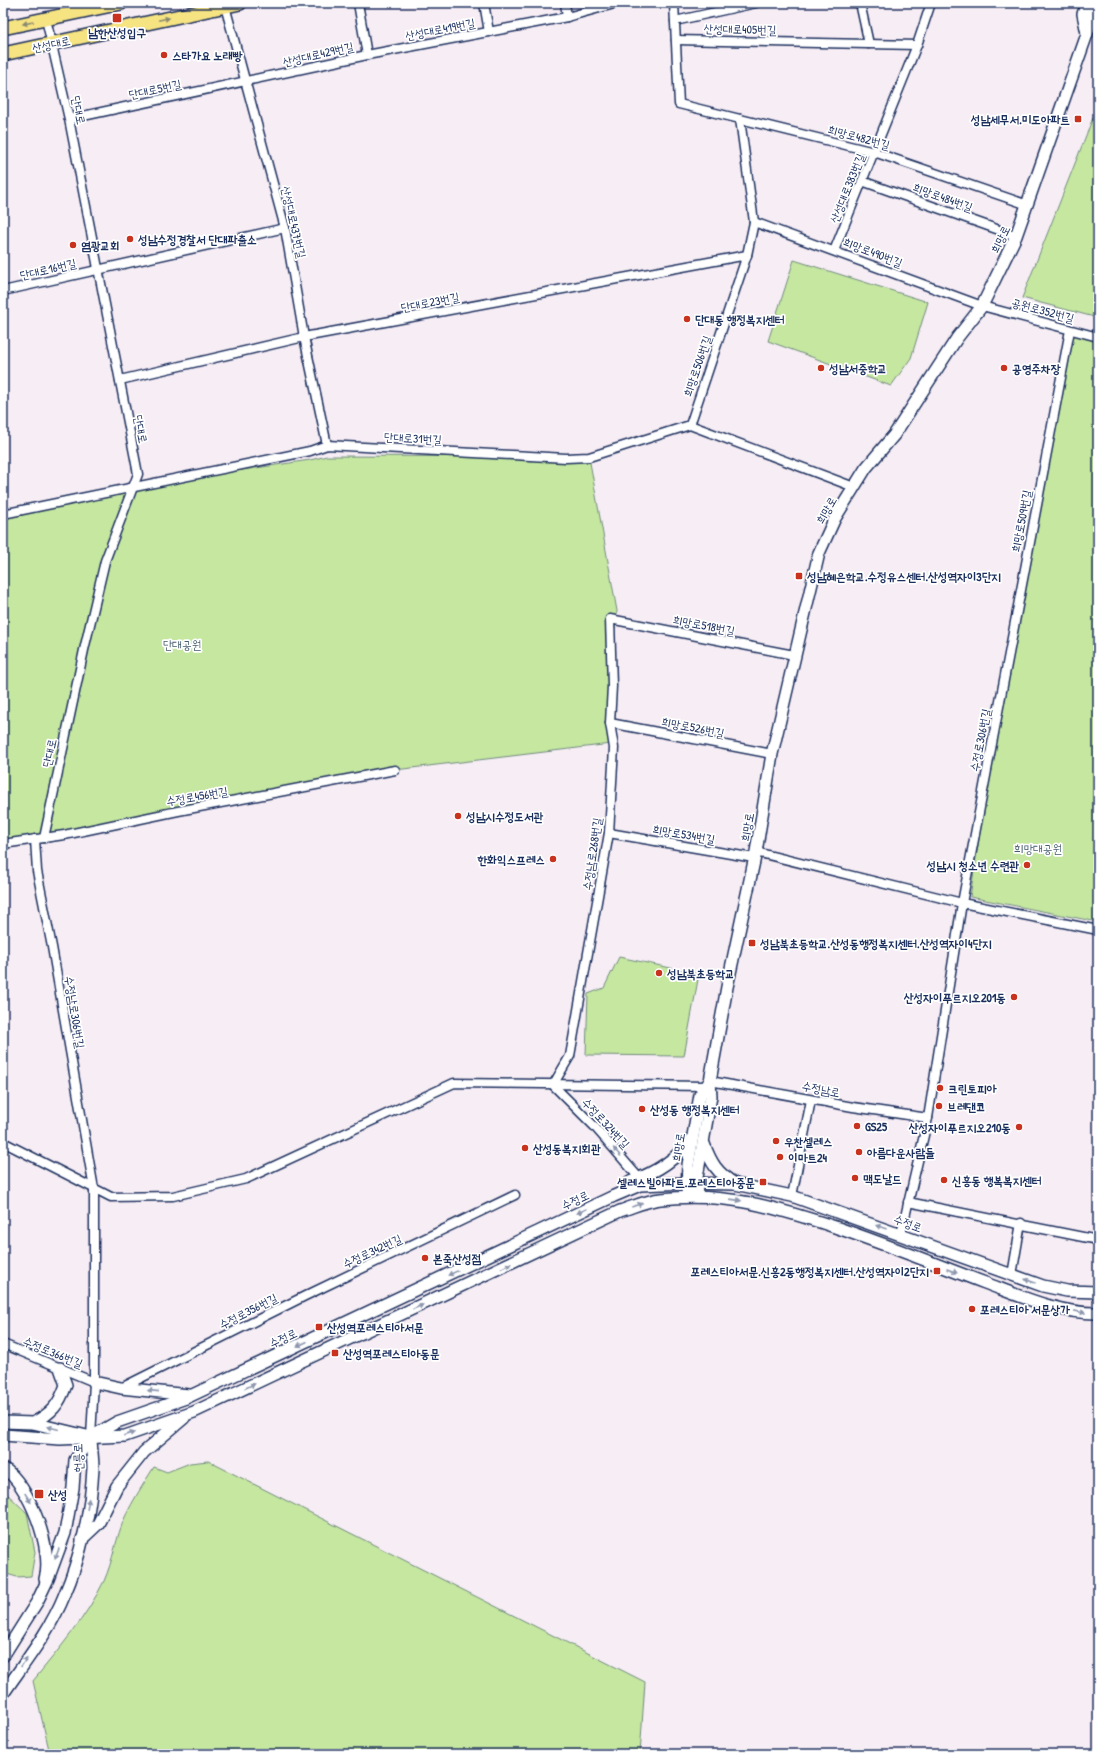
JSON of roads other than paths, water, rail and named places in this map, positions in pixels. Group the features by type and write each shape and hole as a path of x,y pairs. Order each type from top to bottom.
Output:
{"main road":[{"path":"3,28 121,3"},
{"name":"산성대로","path":"3,54 240,3"},
{"path":"1087,3 1083,14 1087,34"},
{"name":"희망로","path":"691,1183 703,1141 711,1096 709,1083 727,987 755,855 772,754 819,553 835,518 866,468 893,436 957,338 982,306 1016,236 1028,205 1098,3"},
{"path":"1087,34 1098,20"},
{"name":"희망로","path":"692,1197 691,1183 693,1136 700,1095 709,1083"},
{"path":"604,1200 621,1185 640,1179 670,1162 684,1150 693,1136"},
{"path":"703,1141 709,1159 721,1176 735,1184"},
{"name":"수정로","path":"3,1422 33,1423 91,1437 117,1422 191,1395 604,1200 640,1186 691,1183 735,1184 792,1196 1043,1286 1067,1292 1098,1292"},
{"name":"수정로","path":"3,1435 60,1439 125,1436 189,1414 620,1211 659,1199 692,1197 720,1198 762,1204 874,1240 1019,1296 1062,1309 1088,1314 1098,1313"},
{"path":"1062,1309 1067,1292"},
{"path":"33,1423 47,1415 60,1401 66,1385 60,1368"},
{"path":"94,1382 121,1388 191,1395"},
{"path":"82,1538 98,1524 117,1486 144,1452 189,1414"},
{"name":"헌릉로","path":"3,1694 46,1629 64,1596 82,1538 93,1467 91,1437"},
{"name":"헌릉로","path":"3,1656 37,1602 48,1579 65,1533 73,1488 75,1460 91,1437"},
{"path":"3,1468 21,1488 35,1510 45,1544 46,1576 37,1602"}],"street":[{"name":"산성대로429번길","path":"245,82 367,55 358,3"},
{"name":"산성대로419번길","path":"367,55 489,32 484,3"},
{"path":"565,3 567,17"},
{"path":"489,32 567,17 618,3"},
{"path":"674,3 676,40"},
{"path":"675,21 756,3"},
{"path":"860,3 869,44 917,45"},
{"name":"산성대로383번길","path":"834,251 917,45 931,3"},
{"name":"산성대로437번길","path":"225,6 285,228 304,338 327,445"},
{"name":"단대로","path":"44,838 82,658 105,561 138,474 69,119 46,19"},
{"name":"산성대로405번길","path":"676,40 869,44"},
{"name":"희망로482번길","path":"676,40 679,104 874,152 1028,205"},
{"name":"단대로5번길","path":"69,119 245,82"},
{"name":"희망로506번길","path":"690,425 747,255 754,222 740,119"},
{"name":"희망로484번길","path":"862,181 1016,236"},
{"name":"희망로490번길","path":"754,222 982,306"},
{"name":"단대로16번길","path":"3,291 285,228"},
{"name":"단대로23번길","path":"120,380 304,338 747,255"},
{"name":"공원로352번길","path":"982,306 1098,337"},
{"name":"희망로509번길","path":"1022,580 1070,330"},
{"path":"690,425 854,487"},
{"name":"단대로31번길","path":"3,514 310,451 327,445 566,458 590,457 690,425"},
{"name":"수정로306번길","path":"901,1234 928,1118 962,903 1022,580"},
{"name":"희망로518번길","path":"610,620 794,655"},
{"name":"수정남로268번길","path":"553,1085 570,1056 609,833 614,748 610,722 612,686 610,620"},
{"name":"희망로526번길","path":"610,722 772,754"},
{"name":"수정로456번길","path":"3,844 44,838 395,770"},
{"name":"희망로534번길","path":"609,833 755,855 962,903 1098,930"},
{"name":"수정남로306번길","path":"35,839 37,871 52,947 94,1189 94,1382 91,1437"},
{"name":"수정남로","path":"3,1142 111,1197 173,1196 246,1180 454,1083 553,1085 709,1083 928,1118"},
{"name":"수정로324번길","path":"553,1085 594,1126 640,1179"},
{"path":"792,1196 810,1100"},
{"name":"수정로342번길","path":"305,1296 449,1228 514,1195"},
{"path":"908,1202 1021,1223 1098,1240"},
{"path":"1012,1275 1021,1223"},
{"name":"수정로356번길","path":"121,1388 305,1296"},
{"name":"수정로366번길","path":"3,1344 94,1382"}],"place":[{"name":"남한산성입구","path":"117,18"},
{"name":"스타가요 노래빵","path":"164,55"},
{"name":"성남세무서.미도아파트","path":"1078,119"},
{"name":"성남수정경찰서 단대파출소","path":"130,239"},
{"name":"염광교회","path":"73,245"},
{"name":"단대동 행정복지센터","path":"687,319"},
{"name":"성남서중학교","path":"821,368"},
{"name":"공영주차장","path":"1004,368"},
{"name":"성남혜은학교.수정유스센터.산성역자이3단지","path":"799,576"},
{"name":"성남시수정도서관","path":"458,816"},
{"name":"한화익스프레스","path":"553,859"},
{"name":"성남시 청소년 수련관","path":"1027,865"},
{"name":"성남북초등학교.산성동행정복지센터.산성역자이4단지","path":"752,943"},
{"name":"성남북초등학교","path":"659,973"},
{"name":"산성자이푸르지오201동","path":"1014,997"},
{"name":"크린토피아","path":"940,1088"},
{"name":"브레댄코","path":"939,1106"},
{"name":"산성동 행정복지센터","path":"642,1109"},
{"name":"GS25","path":"857,1126"},
{"name":"산성자이푸르지오210동","path":"1019,1127"},
{"name":"우찬셀레스","path":"776,1141"},
{"name":"산성동복지회관","path":"525,1148"},
{"name":"아름다운사람들","path":"859,1152"},
{"name":"이마트24","path":"780,1157"},
{"name":"맥도날드","path":"855,1178"},
{"name":"신흥동 행복복지센터","path":"944,1180"},
{"name":"셀레스빌아파트.포레스티아중문","path":"763,1182"},
{"name":"본죽산성점","path":"425,1258"},
{"name":"포레스티아서문.신흥2동행정복지센터.산성역자이2단지","path":"937,1271"},
{"name":"포레스티아 서문상가","path":"972,1309"},
{"name":"산성역포레스티아서문","path":"319,1327"},
{"name":"산성역포레스티아동문","path":"335,1353"},
{"name":"산성","path":"39,1494"}],"park label":[{"name":"단대공원","path":"182,644"},
{"name":"희망대공원","path":"1038,848"}]}
